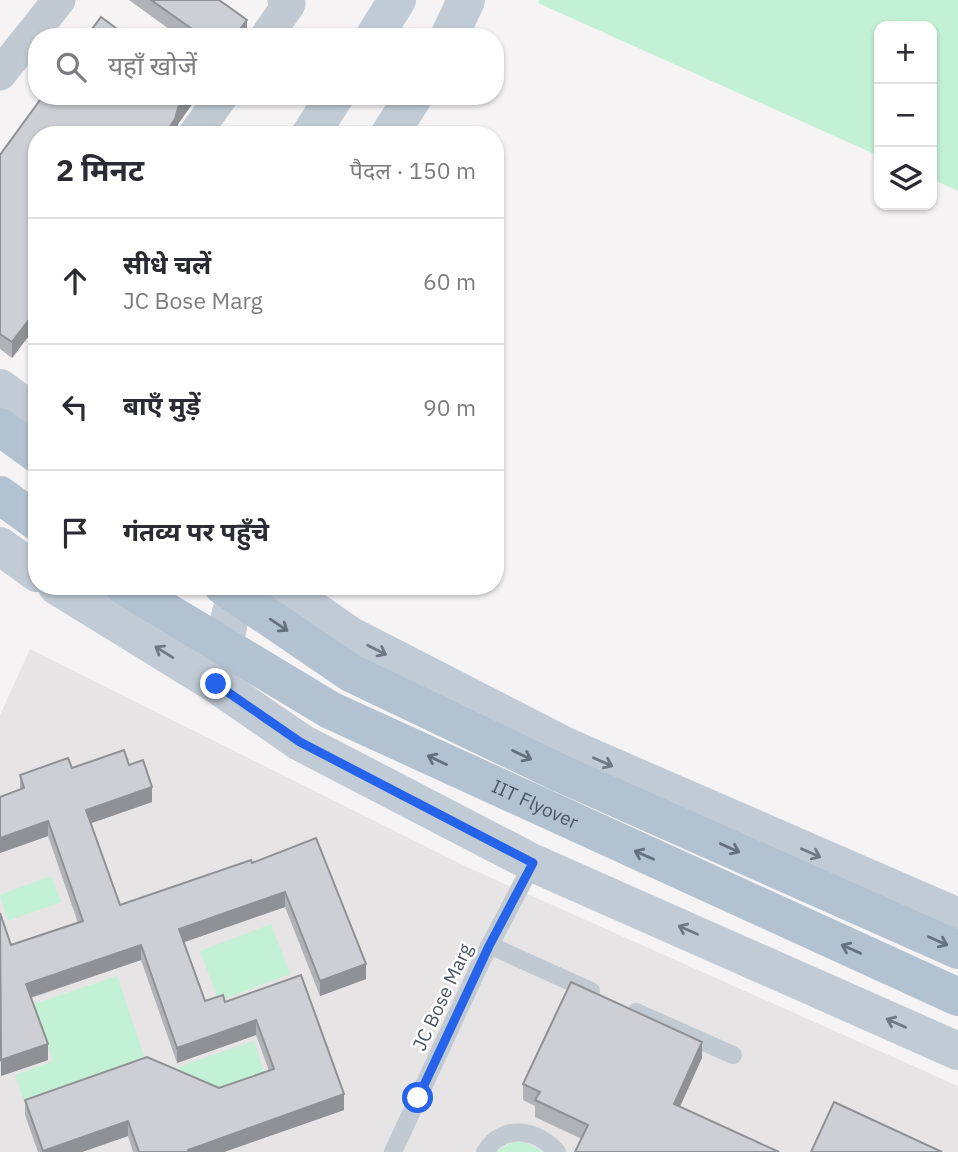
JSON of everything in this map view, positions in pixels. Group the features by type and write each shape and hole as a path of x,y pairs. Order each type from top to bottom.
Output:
{"main road":[{"path":"380,28 397,0"},
{"path":"453,28 466,0"},
{"path":"316,126 329,105"},
{"path":"395,126 408,105"},
{"path":"18,406 28,431"},
{"path":"0,495 28,515"},
{"path":"72,595 216,684 300,742 533,863 958,1051"},
{"name":"IIT Flyover","path":"139,595 330,710 958,997"},
{"name":"IIT Flyover","path":"236,595 351,673 562,774 958,950"},
{"path":"216,684 231,612 246,595"},
{"path":"292,595 351,636 565,746 958,917"}],"street":[{"path":"34,28 59,0"},
{"path":"272,28 289,4 284,0"},
{"path":"4,61 28,34"},
{"path":"200,126 216,105"}],"lane":[{"name":"JC Bose Marg","path":"393,1152 489,946 533,863"},
{"path":"489,946 733,1055"},
{"path":"485,1152 497,1139 524,1131 537,1135 557,1152"}],"shaded area":[{"path":"30,649 467,867 958,1086 958,1152 0,1152 0,715"}],"green space":[{"path":"539,0 958,0 958,191 937,181 937,21 874,21 874,154 538,3"},
{"path":"51,876 61,902 8,921 0,895"},
{"path":"271,924 290,974 219,1001 200,951"},
{"path":"117,976 148,1067 27,1109 15,1075 53,1061 37,1014 17,1010"},
{"path":"254,1041 267,1082 210,1101 186,1088 178,1067"},
{"path":"522,1141 544,1152 496,1152 512,1142"}],"building":[{"path":"151,0 219,0 247,20 241,28 191,28"},
{"path":"101,17 116,28 93,28"},
{"path":"36,105 180,105 170,126 28,126 28,321 12,342 0,334 0,155"},
{"path":"124,750 129,765 143,760 152,787 86,810 120,905 251,860 252,863 316,838 366,964 320,981 285,892 179,929 205,1001 223,995 225,1002 301,975 344,1094 188,1150 189,1152 139,1152 128,1121 43,1151 25,1100 147,1057 219,1088 274,1069 256,1020 177,1048 141,945 26,984 48,1044 1,1060 0,913 11,945 83,921 48,821 0,838 0,797 24,788 20,775 68,758 72,768"},
{"path":"571,982 702,1042 674,1104 779,1152 575,1152 588,1125 535,1100 540,1092 523,1084"},
{"path":"834,1102 942,1152 811,1152"}],"route":[{"path":"216,684 300,742 533,863 489,946 418,1098"}]}
